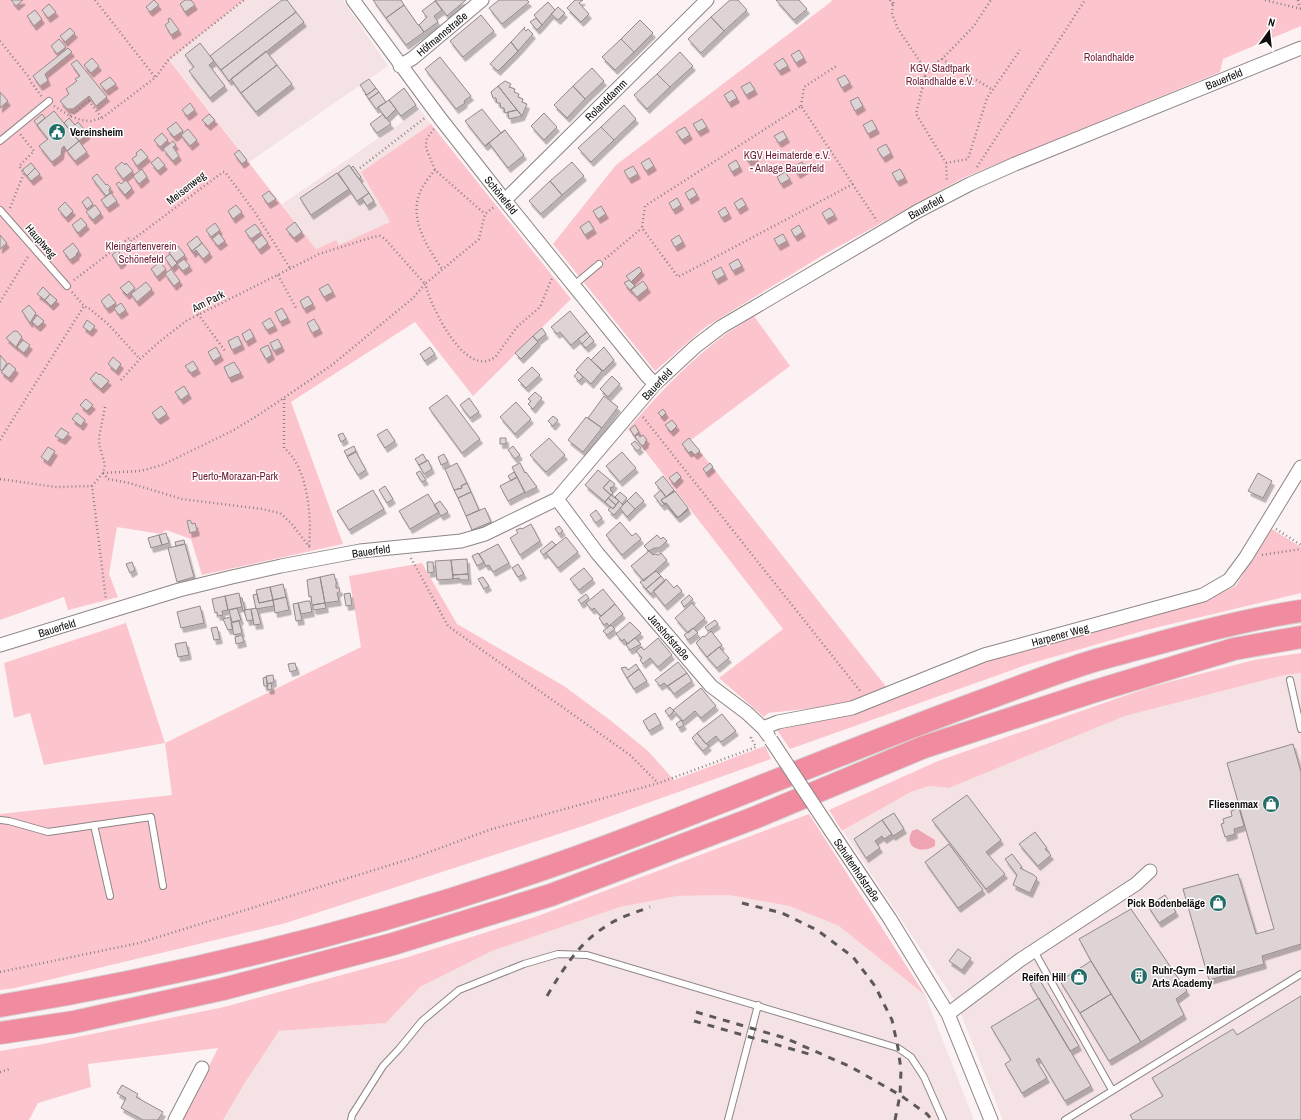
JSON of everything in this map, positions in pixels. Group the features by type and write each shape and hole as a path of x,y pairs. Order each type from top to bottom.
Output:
{"highway":[{"path":"0,1006 70,994 220,963 355,928 451,899 544,869 644,833 908,727 1076,666 1197,632 1301,611"},
{"path":"0,1033 74,1022 223,989 400,941 558,892 754,818 924,747 1092,692 1234,649 1301,637"}],"street":[{"name":"Schönefeld","path":"353,0 437,115 646,376 655,384"},
{"name":"Höfmannstraße","path":"400,66 413,58 482,0"},
{"name":"Rolanddamm","path":"505,200 707,0"},
{"name":"Bauerfeld","path":"0,645 179,590 232,577 281,566 360,552 461,541 475,538 557,499 655,384 696,346 720,327 883,232 970,184 1301,48"},
{"name":"Harpener Weg","path":"763,728 778,722 852,708 984,655 1203,596 1228,580 1246,557 1301,467"},
{"name":"Janshofstraße","path":"557,499 585,537 711,686 747,713 763,728"},
{"name":"Schultenhofstraße","path":"763,728 890,919 948,1014 991,1120"},
{"path":"948,1014 1034,951 1136,884 1150,871"},
{"path":"175,1120 202,1068"}],"lane":[{"path":"0,141 49,102"},
{"name":"Hauptweg","path":"0,210 67,286"},
{"path":"574,285 599,264"},
{"path":"1290,680 1301,729"},
{"path":"0,820 9,821 48,832 150,817 163,886"},
{"path":"94,825 110,896"},
{"path":"1034,951 1112,1090"},
{"path":"351,1120 352,1115 383,1066 422,1021 459,990 524,964 558,954 587,955 898,1048 910,1057 924,1077 943,1120"},
{"path":"1064,1120 1301,974"},
{"path":"728,1120 758,1005"}],"path":[{"path":"95,0 156,77"},
{"path":"0,41 44,99 70,116 95,121 102,118 156,77 169,59 244,0"},
{"path":"890,0 893,5"},
{"path":"894,0 892,14 898,29 922,66 924,77"},
{"path":"948,195 946,163 916,114 924,77 933,64 942,59 973,28 991,0"},
{"path":"970,184 974,172 1085,0"},
{"path":"1265,0 1301,9"},
{"path":"1298,0 1301,9"},
{"path":"946,163 968,159 987,98 1020,50"},
{"path":"942,59 993,90"},
{"path":"838,65 804,87 801,106 883,232"},
{"path":"70,116 89,101 102,118"},
{"path":"801,106 644,206 642,228 678,277 853,184"},
{"path":"437,115 426,142 426,148 435,170 485,214"},
{"path":"360,168 437,115"},
{"path":"7,217 24,173 19,166 34,151 16,128"},
{"path":"435,170 419,194 416,212 420,230 427,247 442,269"},
{"name":"Meisenweg","path":"67,286 129,238 131,241 223,172 225,172 254,211 290,268"},
{"path":"103,473 140,471 162,465 232,430 284,399 332,364 368,335 413,298 425,284 442,269 479,239 485,214 505,200"},
{"path":"609,256 642,228"},
{"name":"Am Park","path":"121,380 140,359 171,332 198,314 319,254 380,236 385,239 425,284"},
{"path":"0,302 34,248"},
{"path":"425,284 435,310 452,339 471,357 478,361 486,361 492,360 521,322 540,307 557,266"},
{"path":"278,275 296,308"},
{"path":"67,286 84,306 90,309 109,325 140,359"},
{"path":"0,440 84,306"},
{"path":"198,314 225,351"},
{"path":"284,399 284,448 296,460 300,471 310,513 311,531 309,546"},
{"path":"105,407 99,437 100,448 105,465 103,473 92,486 108,612"},
{"path":"636,407 863,695"},
{"path":"103,473 108,478 182,499 262,509 280,513 291,523 309,546 316,560"},
{"path":"0,479 56,487 92,486"},
{"path":"1267,523 1301,544"},
{"path":"405,546 448,626 630,755 659,783"},
{"path":"1246,557 1301,549"},
{"path":"0,972 139,943 413,858 492,829 659,783 756,747"},
{"path":"0,1072 10,1069"}],"shaded area":[{"path":"244,0 343,0 388,66 249,162 169,59"},
{"path":"420,110 431,124 361,172 390,222 339,245 336,240 316,249 282,204"},
{"path":"1301,673 1301,1120 1003,1120 957,1004 843,831 911,792 929,786 949,788 1125,716 1285,675"},
{"path":"917,829 935,840 935,846 924,849 915,848 910,842 910,837 912,831"},
{"path":"729,895 789,906 839,926 925,995 974,1120 223,1120 246,1081 279,1031 386,1023 420,987 492,951 620,907 677,896"}],"green space":[{"path":"0,0 244,0 169,60 316,249 336,240 339,245 390,222 361,172 431,124 571,299 473,396 415,322 291,402 343,544 202,575 191,539 166,530 161,534 117,527 109,574 118,597 68,610 64,597 0,620"},
{"path":"831,0 1301,0 1301,26 1223,59 1220,72 963,178 825,254 704,328 655,371 553,244 616,165 832,1"},
{"path":"754,316 790,366 691,440 888,689 842,705 768,713 764,717 719,678 783,629 628,429 694,360 722,337"},
{"path":"1270,528 1301,547 1301,593 1146,630 1029,664 790,749 777,730 855,714 986,660 1203,600 1236,586"},
{"path":"422,563 457,624 564,686 610,720 648,751 674,780 765,746 771,759 583,826 286,923 15,988 0,990 0,814 172,795 165,743 361,647 349,576"},
{"path":"126,623 165,743 44,765 30,713 14,718 4,663"},
{"path":"1301,653 1301,673 1285,675 1125,716 949,788 929,786 911,792 842,831 829,810 938,761 1150,687 1254,660"},
{"path":"809,814 925,995 839,926 789,906 729,895 677,896 620,907 492,951 420,987 386,1023 279,1031 246,1081 223,1120 182,1120 218,1048 88,1064 91,1087 38,1103 29,1120 0,1120 0,1051 43,1044 224,1007 408,957 538,916"}],"building":[{"path":"11,0 23,0 16,6"},
{"path":"154,0 159,5 150,12 146,7"},
{"path":"185,0 191,0 195,5 185,12 180,4"},
{"path":"282,0 287,0 296,12 221,70 210,56"},
{"path":"373,0 401,0 404,5 386,18"},
{"path":"435,0 466,0 447,16"},
{"path":"499,0 527,0 529,2 502,24 489,8"},
{"path":"575,0 583,0 579,3 589,14 581,22 567,8"},
{"path":"730,0 738,0 747,10 724,31 711,17"},
{"path":"776,0 799,0 807,9 794,20"},
{"path":"435,1 442,10 434,16 438,22 424,32 419,25 427,17 422,11"},
{"path":"548,2 555,10 542,25 534,15"},
{"path":"49,4 56,12 48,18 42,10"},
{"path":"404,5 424,32 406,45 386,18"},
{"path":"558,7 565,13 558,20 551,14"},
{"path":"35,10 42,19 34,26 27,16"},
{"path":"296,12 304,22 229,81 221,70"},
{"path":"481,15 494,31 463,57 450,41"},
{"path":"711,17 724,31 701,53 688,39"},
{"path":"170,18 179,30 171,35 165,25 169,22 168,19"},
{"path":"536,18 542,25 537,30 530,22"},
{"path":"640,20 653,33 634,52 621,39"},
{"path":"525,27 524,29 526,31 528,29 533,34 518,51 511,42"},
{"path":"70,28 75,33 65,42 60,36"},
{"path":"59,39 66,47 57,54 51,46"},
{"path":"621,39 634,52 615,70 602,57"},
{"path":"511,42 518,51 498,71 490,64"},
{"path":"200,43 214,61 209,65 225,86 210,98 189,71 194,67 185,55"},
{"path":"68,48 72,52 45,74 48,81 40,86 33,76"},
{"path":"799,50 804,58 796,63 791,55"},
{"path":"266,51 277,65 241,93 231,79"},
{"path":"680,52 693,66 670,87 657,74"},
{"path":"440,57 471,96 464,101 465,103 456,109 425,69"},
{"path":"92,58 99,66 91,73 84,65"},
{"path":"783,58 788,66 779,71 774,64"},
{"path":"77,60 107,97 96,106 89,96 73,109 67,109 60,101 69,94 66,89 77,81 75,79 80,76 71,64"},
{"path":"277,65 292,84 256,112 241,93"},
{"path":"592,68 604,81 585,99 573,86"},
{"path":"657,74 670,87 647,109 634,95"},
{"path":"845,75 850,83 842,88 837,79"},
{"path":"110,77 116,84 106,91 100,84"},
{"path":"369,79 376,88 367,95 360,85"},
{"path":"505,81 511,84 509,87 515,89 514,92 519,94 518,97 523,99 522,102 527,104 522,116 498,86"},
{"path":"750,82 755,90 746,95 741,87"},
{"path":"498,86 517,110 505,113 504,108 501,108 500,103 497,103 496,98 493,98 491,92"},
{"path":"573,86 585,99 567,118 554,105"},
{"path":"376,88 379,92 369,99 365,94 367,95"},
{"path":"404,88 416,105 401,116 389,100"},
{"path":"732,90 737,98 729,103 724,95"},
{"path":"0,92 8,101 0,108"},
{"path":"379,92 386,102 376,109 369,99"},
{"path":"858,97 863,106 855,111 850,101"},
{"path":"389,100 396,109 386,119 378,107"},
{"path":"190,103 195,110 187,116 182,110"},
{"path":"624,105 636,119 614,140 601,127"},
{"path":"482,109 501,133 505,130 485,146 465,121"},
{"path":"517,110 522,116 509,119 508,112"},
{"name":"Vereinsheim","path":"54,111 79,141 67,151 64,146 62,148 61,155 52,162 39,146 48,139 37,125"},
{"path":"544,113 557,127 544,140 531,126"},
{"path":"42,114 45,118 37,125 34,121"},
{"path":"209,114 215,120 208,126 202,120"},
{"path":"383,114 391,124 377,133 370,124"},
{"path":"69,118 75,125 78,122 88,134 79,141 64,123"},
{"path":"702,119 707,127 698,132 693,124"},
{"path":"872,120 877,129 868,134 863,125"},
{"path":"176,122 183,131 174,137 167,129"},
{"path":"601,127 614,140 591,162 578,148"},
{"path":"685,127 690,135 682,140 676,132"},
{"path":"188,129 197,140 190,146 181,135"},
{"path":"505,130 524,155 508,168 489,143 485,146"},
{"path":"783,131 787,138 779,143 774,136"},
{"path":"162,133 168,140 160,147 154,140"},
{"path":"79,141 87,152 75,161 67,151"},
{"path":"173,141 176,145 173,147 179,156 173,161 163,149"},
{"path":"886,144 891,153 883,158 877,149"},
{"path":"141,149 148,157 137,166 132,159"},
{"path":"239,150 247,160 242,164 234,154"},
{"path":"752,150 756,157 749,162 744,155"},
{"path":"158,157 165,165 158,171 151,163"},
{"path":"649,158 654,166 646,171 641,163"},
{"path":"736,160 740,167 732,172 728,165"},
{"path":"122,162 125,165 126,163 133,171 123,179 115,168"},
{"path":"572,162 584,176 562,195 550,181"},
{"path":"802,162 806,169 798,174 793,167"},
{"path":"31,163 35,168 27,176 22,170"},
{"path":"349,165 369,193 357,201 338,173"},
{"path":"353,166 361,177 359,179 351,168"},
{"path":"633,166 638,174 629,179 624,171"},
{"path":"35,168 40,174 31,181 27,176"},
{"path":"142,169 147,177 139,184 133,176"},
{"path":"900,169 905,178 897,182 892,173"},
{"path":"785,172 790,179 781,184 777,177"},
{"path":"337,173 349,189 311,215 300,198"},
{"path":"97,174 106,185 107,184 111,188 109,189 110,193 106,196 92,178"},
{"path":"126,180 132,188 125,195 116,184 119,182 121,184"},
{"path":"550,181 562,195 541,214 529,201"},
{"path":"693,188 697,195 689,200 685,193"},
{"path":"269,191 276,199 268,204 262,196"},
{"path":"111,193 117,201 107,208 101,200"},
{"path":"369,193 374,201 367,206 362,198"},
{"path":"88,197 93,204 87,209 82,202"},
{"path":"677,198 681,205 673,210 669,203"},
{"path":"742,198 746,205 738,210 734,203"},
{"path":"65,202 73,211 66,218 58,209"},
{"path":"95,205 101,213 93,220 86,212"},
{"path":"236,205 242,212 233,219 228,211"},
{"path":"601,206 606,214 598,219 593,211"},
{"path":"725,207 729,214 722,218 718,212"},
{"path":"830,208 835,215 826,220 822,213"},
{"path":"81,218 87,225 78,233 72,225"},
{"path":"589,221 594,229 585,235 580,227"},
{"path":"295,222 302,232 294,238 286,229"},
{"path":"215,223 220,230 211,237 206,230"},
{"path":"255,224 261,232 251,239 245,231"},
{"path":"799,225 803,232 795,237 791,230"},
{"path":"219,233 225,241 218,246 212,239"},
{"path":"783,234 787,241 778,246 774,239"},
{"path":"0,235 7,243 0,249"},
{"path":"262,235 268,243 259,250 253,242"},
{"path":"679,235 683,242 675,247 671,240"},
{"path":"197,236 202,243 192,251 187,244"},
{"path":"73,243 79,251 76,254 77,255 70,260 63,251"},
{"path":"202,243 210,253 203,259 196,250 193,253 192,251"},
{"path":"178,246 185,255 176,262 169,253"},
{"path":"118,250 124,261 119,265 112,255"},
{"path":"170,254 177,263 172,268 165,258"},
{"path":"184,259 190,266 183,271 177,264"},
{"path":"738,259 742,266 733,271 729,264"},
{"path":"160,262 166,269 157,277 151,269"},
{"path":"639,267 642,271 631,282 626,276"},
{"path":"721,267 725,275 716,280 712,272"},
{"path":"171,269 180,281 174,286 165,274"},
{"path":"629,280 635,286 630,290 624,283"},
{"path":"129,281 135,288 127,295 120,288"},
{"path":"643,281 648,288 637,297 631,290"},
{"path":"146,282 152,289 137,302 131,294"},
{"path":"328,284 333,292 324,297 319,289"},
{"path":"43,287 50,294 45,300 37,294"},
{"path":"50,294 57,300 51,306 45,300"},
{"path":"109,294 116,303 107,309 101,301"},
{"path":"308,296 313,304 304,309 300,301"},
{"path":"121,303 126,310 119,315 114,308"},
{"path":"29,305 36,313 30,323 22,311"},
{"path":"282,308 288,318 280,322 275,312"},
{"path":"570,311 587,332 571,345 560,332 557,334 551,327"},
{"path":"37,315 44,321 38,327 32,322"},
{"path":"270,318 275,326 267,330 262,323"},
{"path":"314,319 320,329 312,333 307,323"},
{"path":"87,320 95,326 90,332 83,327"},
{"path":"542,328 546,334 537,341 533,336"},
{"path":"250,329 254,337 246,342 242,334"},
{"path":"14,331 17,331 22,337 16,347 6,338"},
{"path":"587,332 590,336 582,344 578,339"},
{"path":"238,336 242,345 232,350 228,341"},
{"path":"533,336 538,342 521,359 515,353"},
{"path":"590,336 594,341 586,348 582,344"},
{"path":"278,339 282,347 274,351 270,343"},
{"path":"23,340 30,345 24,353 17,347"},
{"path":"268,345 272,355 266,359 260,349"},
{"path":"216,347 221,356 213,361 208,352"},
{"path":"430,347 435,354 425,361 420,354"},
{"path":"604,347 614,360 603,371 591,360"},
{"path":"0,355 7,363 2,371 0,369"},
{"path":"113,357 121,364 116,371 108,364"},
{"path":"588,357 602,371 591,384 576,370"},
{"path":"193,361 198,369 191,373 185,366"},
{"path":"234,362 241,373 229,378 224,367"},
{"path":"9,363 16,369 9,378 1,372"},
{"path":"532,367 540,375 526,388 518,380"},
{"path":"96,372 109,381 101,389 90,379"},
{"path":"578,372 583,377 579,381 574,376"},
{"path":"612,376 620,384 608,397 600,389"},
{"path":"184,386 189,394 181,400 175,392"},
{"path":"535,392 542,398 533,409 528,404 531,401 528,399"},
{"path":"447,395 480,439 462,453 429,408"},
{"path":"604,396 618,407 602,428 588,418"},
{"path":"469,398 479,412 470,418 460,405"},
{"path":"86,399 93,405 87,411 80,405"},
{"path":"516,402 531,419 515,434 500,417"},
{"path":"161,406 167,414 158,420 152,413"},
{"path":"663,409 666,413 662,417 658,413"},
{"path":"77,413 85,420 81,426 72,419"},
{"path":"553,416 558,420 553,426 548,421"},
{"path":"586,417 602,428 583,452 568,440"},
{"path":"672,420 677,426 671,432 665,425"},
{"path":"635,425 639,432 634,436 630,429"},
{"path":"61,428 69,433 63,440 55,436"},
{"path":"387,429 395,441 385,448 377,435"},
{"path":"343,433 346,439 341,442 338,435"},
{"path":"638,434 640,437 643,435 647,440 642,446 635,437"},
{"path":"500,438 506,438 506,444 500,444"},
{"path":"549,438 565,455 546,472 530,455"},
{"path":"689,438 700,451 695,455 691,451 689,453 682,444"},
{"path":"635,441 641,448 637,451 631,444"},
{"path":"354,446 356,451 347,456 344,451"},
{"path":"513,446 520,455 515,459 508,450"},
{"path":"48,447 55,451 48,462 41,457"},
{"path":"356,452 366,470 358,475 347,457"},
{"path":"622,452 636,468 620,482 606,466"},
{"path":"423,454 427,461 419,465 415,459"},
{"path":"444,454 448,462 441,465 438,457"},
{"path":"428,460 432,469 424,474 419,465"},
{"path":"457,463 467,483 461,486 462,488 454,490 445,469"},
{"path":"520,463 525,473 526,472 537,487 525,493 512,467"},
{"path":"710,463 713,467 706,473 703,469"},
{"path":"598,470 610,480 603,488 611,495 605,502 585,485"},
{"path":"420,471 426,480 422,482 416,473"},
{"path":"514,472 517,477 511,481 508,476"},
{"path":"677,472 681,477 674,484 669,478"},
{"path":"1258,473 1272,481 1263,498 1248,491"},
{"path":"663,476 674,490 666,497 655,483"},
{"path":"517,477 525,492 508,501 500,486"},
{"path":"610,480 615,484 612,488 610,488 613,493 611,495 603,488"},
{"path":"467,483 471,492 458,498 454,490 462,488 461,486"},
{"path":"385,486 393,499 387,503 379,490"},
{"path":"373,490 384,509 349,530 337,511"},
{"path":"661,490 666,497 661,500 664,504 666,503 678,518 665,504 662,506 654,496"},
{"path":"675,491 688,508 678,518 666,503 664,504 661,500"},
{"path":"471,492 479,510 466,516 458,498"},
{"path":"620,492 627,498 622,504 615,497"},
{"path":"636,492 644,501 635,509 627,501"},
{"path":"428,494 439,512 410,529 399,511"},
{"path":"611,495 619,501 616,505 608,498"},
{"path":"608,498 616,505 613,509 605,502"},
{"path":"440,501 448,512 441,516 434,505"},
{"path":"619,501 623,505 614,515 608,510 611,507 613,509"},
{"path":"627,501 635,509 627,517 620,508"},
{"path":"485,508 491,522 472,530 466,516"},
{"path":"596,510 602,518 596,523 590,515"},
{"path":"190,520 192,524 195,523 197,531 190,533 187,521"},
{"path":"620,522 632,536 636,533 641,539 622,555 606,535"},
{"path":"531,524 540,541 520,555 510,538 518,533 516,530 522,529"},
{"path":"559,526 563,531 559,534 555,529"},
{"path":"166,533 169,543 162,545 159,535"},
{"path":"159,535 162,545 151,548 148,538"},
{"path":"657,535 661,539 663,537 667,541 659,548 654,548 649,551 644,546"},
{"path":"566,537 578,552 558,568 546,553"},
{"path":"184,540 185,544 176,546 175,542"},
{"path":"552,541 556,545 543,555 540,551"},
{"path":"185,544 194,577 177,582 168,548"},
{"path":"498,544 509,563 493,572 489,565 486,566 479,554"},
{"path":"649,551 653,555 658,555 661,553 667,560 644,581 631,566"},
{"path":"478,553 484,562 477,566 472,556"},
{"path":"467,559 468,574 453,575 451,560"},
{"path":"451,560 453,579 437,580 435,561"},
{"path":"132,562 135,570 130,573 126,564"},
{"path":"427,562 433,562 434,572 428,573"},
{"path":"518,564 524,574 518,577 512,568"},
{"path":"584,568 593,579 579,590 570,579"},
{"path":"656,571 661,576 646,589 640,582"},
{"path":"334,574 337,583 336,588 339,588 340,591 337,593 339,601 325,603 320,577"},
{"path":"468,574 469,580 460,580 459,578 453,579 453,575"},
{"path":"661,576 665,581 651,594 646,589"},
{"path":"320,577 325,603 312,605 311,596 309,597 307,580"},
{"path":"483,577 489,586 484,589 478,579"},
{"path":"666,579 674,588 677,585 682,591 665,606 653,591"},
{"path":"283,584 286,597 273,600 270,587"},
{"path":"270,587 273,600 259,603 256,590"},
{"path":"603,589 615,604 601,616 594,608 592,610 586,603"},
{"path":"239,593 242,607 228,610 225,596"},
{"path":"350,593 352,605 346,606 344,594"},
{"path":"257,594 259,603 273,600 274,606 256,609 253,595"},
{"path":"586,594 589,598 581,604 578,600"},
{"path":"689,595 693,599 684,607 681,602"},
{"path":"225,596 228,610 222,611 223,615 218,616 217,612 215,613 212,599"},
{"path":"286,597 289,610 275,613 273,600"},
{"path":"240,598 242,598 245,611 243,611"},
{"path":"310,601 312,612 301,614 298,603"},
{"path":"298,603 302,620 296,621 293,604"},
{"path":"325,603 326,608 313,609 313,605"},
{"path":"692,603 705,618 688,633 675,618"},
{"path":"615,604 623,614 609,626 607,623 604,625 599,618"},
{"path":"200,606 204,623 181,628 177,612"},
{"path":"237,608 241,620 232,622 229,610"},
{"path":"256,608 261,624 254,625 251,609"},
{"path":"251,609 253,620 247,621 244,610"},
{"path":"230,617 233,629 228,630 223,619"},
{"path":"715,620 718,624 708,631 705,627"},
{"path":"239,621 242,633 234,635 231,623"},
{"path":"630,622 641,633 626,645 627,643 624,639 622,641 616,634"},
{"path":"611,625 615,629 607,635 603,631"},
{"path":"217,627 220,639 214,640 211,628"},
{"path":"693,628 698,633 688,640 684,635"},
{"path":"711,631 722,645 707,657 696,643"},
{"path":"242,635 244,642 236,644 235,637"},
{"path":"635,638 641,644 630,650 626,645"},
{"path":"658,638 672,655 658,667 650,658 643,664 640,660 642,658 636,651 641,647 644,650"},
{"path":"186,642 189,655 178,657 175,644"},
{"path":"719,647 729,658 717,668 707,657"},
{"path":"678,662 687,673 667,686 664,683 660,686 655,680"},
{"path":"295,663 297,670 290,672 288,664"},
{"path":"636,664 639,669 627,678 621,668 626,667 628,670"},
{"path":"639,669 647,681 634,689 627,678"},
{"path":"687,673 692,681 674,694 668,686"},
{"path":"273,675 274,682 267,684 266,676"},
{"path":"266,677 268,686 264,686 263,678"},
{"path":"271,683 272,689 268,690 267,684"},
{"path":"701,688 716,706 701,718 695,711 683,721 673,710"},
{"path":"670,707 674,711 669,716 665,711"},
{"path":"655,713 661,724 649,731 643,721"},
{"path":"722,714 736,731 721,742 716,736 706,744 697,733"},
{"path":"681,720 684,725 679,728 676,724"},
{"path":"697,733 709,746 703,751 692,738"},
{"path":"1293,744 1301,772 1301,944 1262,956 1264,964 1209,980 1183,889 1238,874 1256,934 1274,929 1227,763"},
{"path":"967,795 1001,840 986,852 1005,874 986,889 932,820"},
{"path":"1239,808 1244,826 1234,829 1235,834 1225,837 1221,824 1224,823 1223,819 1232,816 1231,811"},
{"path":"894,813 904,829 893,836 882,820"},
{"path":"882,820 892,834 884,839 882,836 875,841 880,848 866,858 854,839"},
{"path":"1035,832 1047,848 1045,849 1051,855 1038,866 1019,844"},
{"path":"949,844 983,890 958,908 925,862"},
{"path":"1012,854 1022,867 1020,868 1037,878 1030,893 1013,885 1017,875 1005,859"},
{"path":"1165,895 1176,912 1159,923 1148,906"},
{"name":"Ruhr-Gym – Martial Arts Academy","path":"1131,909 1187,991 1176,999 1184,1015 1141,1042 1079,939"},
{"path":"958,949 971,958 962,970 949,961"},
{"path":"1091,961 1111,994 1080,1013 1060,981"},
{"path":"1039,979 1079,1046 1070,1051 1030,984"},
{"path":"1111,994 1141,1042 1109,1061 1080,1013"},
{"path":"1301,996 1301,1120 1133,1120 1130,1115 1163,1096 1152,1078 1233,1029 1237,1035"},
{"path":"1039,998 1091,1086 1065,1101 1039,1058 1036,1060 1047,1078 1022,1093 1005,1064 1011,1060 991,1027"},
{"path":"122,1085 138,1094 136,1097 163,1112 158,1120 143,1120 121,1108 126,1098 117,1093"}],"railway":[{"path":"742,903 782,913 817,930 853,957 875,986 892,1020 898,1048 901,1070 900,1095 895,1120"},
{"path":"547,996 567,964 590,938 600,930 625,916 650,907"},
{"path":"696,1012 785,1038 851,1067 900,1095 927,1114 932,1120"},
{"path":"694,1021 809,1054"}],"place":[{"name":"Vereinsheim","path":"57,132"},
{"name":"Fliesenmax","path":"1271,804"},
{"name":"Pick Bodenbeläge","path":"1218,903"},
{"name":"Ruhr-Gym – Martial Arts Academy","path":"1139,976"},
{"name":"Reifen Hill","path":"1079,977"}],"park label":[{"name":"Rolandhalde","path":"1109,57"},
{"name":"KGV Stadtpark Rolandhalde e.V.","path":"940,74"},
{"name":"KGV Heimaterde e.V. - Anlage Bauerfeld","path":"787,161"},
{"name":"Kleingartenverein Schönefeld","path":"141,252"},
{"name":"Puerto-Morazan-Park","path":"235,476"}]}
